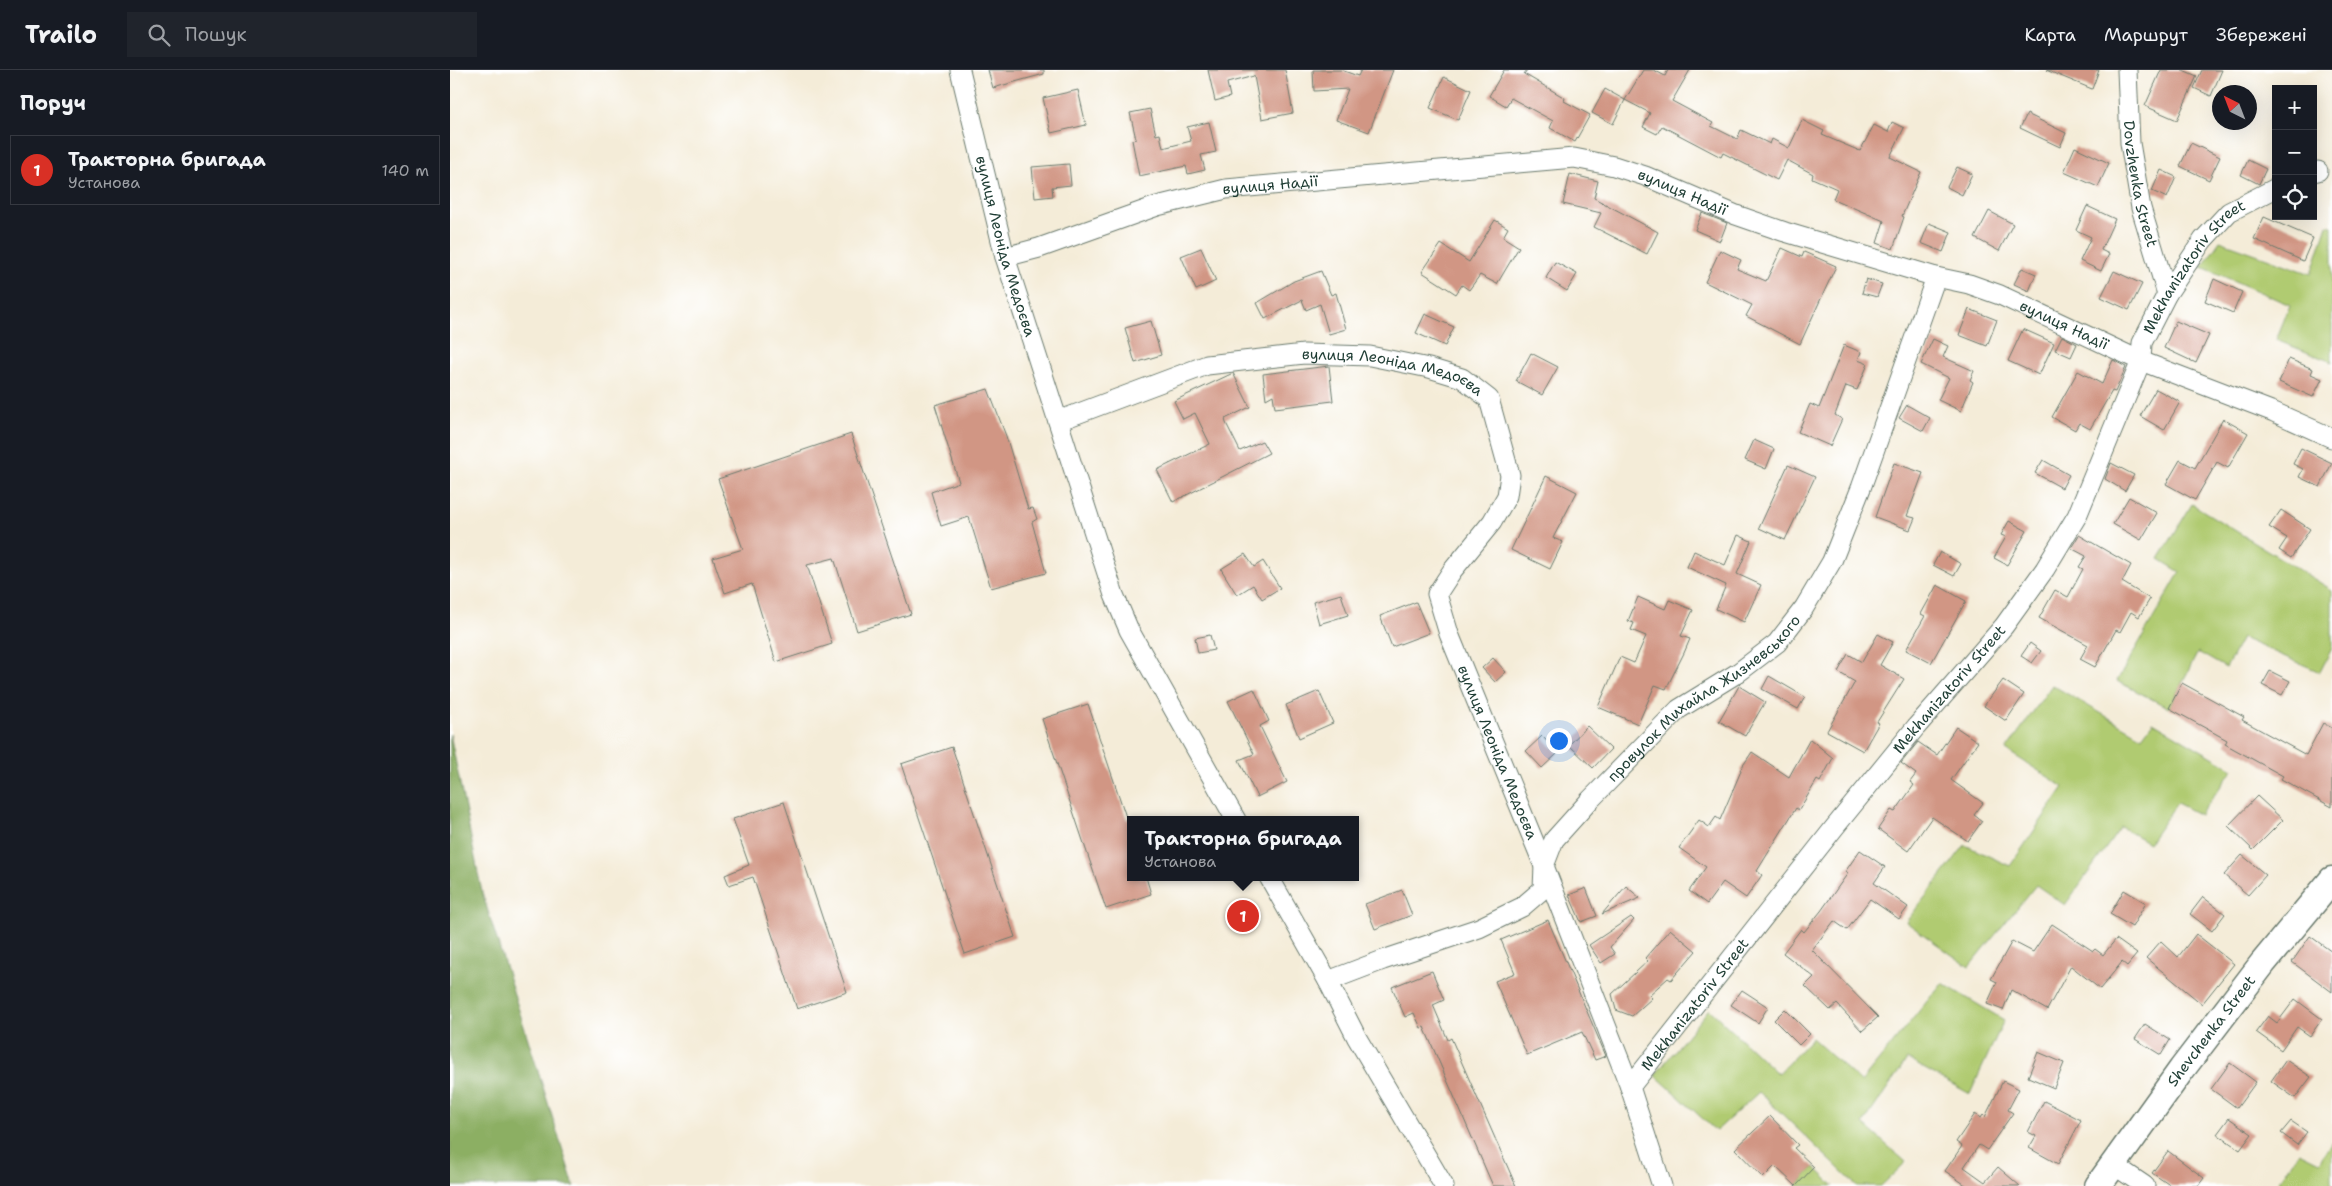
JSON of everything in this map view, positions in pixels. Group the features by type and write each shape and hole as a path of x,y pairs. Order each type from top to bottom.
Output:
{"main road":[{"name":"Shevchenka Street","path":"2098,1186 2182,1069 2263,963 2332,880"}],"street":[{"name":"вулиця Леоніда Медоєва","path":"960,70 1005,257 1114,595 1129,630 1234,816"},
{"name":"Dovzhenka Street","path":"2127,70 2130,143 2142,208 2167,294"},
{"name":"вулиця Надії","path":"1005,257 1039,248 1157,206 1226,188 1574,158 1629,171 1736,215 1936,277 1969,284 2000,295 2141,361 2274,412 2332,438"},
{"name":"Mekhanizatoriv Street","path":"1630,1087 1834,828 1916,727 2004,626 2045,569 2077,516 2141,361 2142,343 2167,294 2203,240 2229,212 2272,190"},
{"name":"провулок Михайла Жизневського","path":"1328,981 1383,960 1479,928 1522,907 1543,889 1544,866 1554,840 1678,709 1739,672 1777,643 1804,608 1832,561 1861,488 1936,277"},
{"name":"вулиця Леоніда Медоєва","path":"1058,421 1207,366 1304,354 1370,356 1429,368 1462,378 1489,399 1510,475 1508,496 1492,522 1452,571 1437,594 1449,634 1544,866"},
{"path":"1544,866 1630,1087 1662,1186"},
{"path":"1271,881 1328,981 1357,1038 1444,1186"},
{"path":"2114,1165 2145,1186"}],"green space":[{"path":"2327,225 2332,226 2332,362 2276,340 2290,305 2202,267 2220,241 2311,274"},
{"path":"2192,504 2332,590 2332,648 2320,672 2242,638 2226,668 2198,652 2169,708 2117,681 2180,572 2159,559"},
{"path":"2052,685 2142,737 2153,722 2233,769 2200,815 2177,803 2149,843 2121,827 2065,905 2036,885 1969,967 1906,922 1965,845 2010,866 2064,787 2006,750"},
{"path":"450,734 482,892 574,1186 450,1186"},
{"path":"1942,983 2004,1020 1970,1094 1907,1059 1863,1124 1906,1162 1881,1186 1857,1186 1759,1092 1716,1131 1655,1075 1709,1009 1778,1074 1812,1038 1861,1082"},
{"path":"2332,1142 2332,1186 2281,1186 2277,1184 2299,1152 2319,1162"},
{"path":"1814,1167 1834,1186 1796,1186"}],"building":[{"path":"988,70 1044,70 1044,74 993,88"},
{"path":"1208,70 1285,70 1293,113 1262,119 1254,76 1227,83 1230,97 1215,101"},
{"path":"1313,70 1341,70 1358,76 1361,70 1393,70 1369,132 1336,120 1348,89 1314,91"},
{"path":"1504,70 1527,70 1524,74 1565,98 1564,101 1590,115 1575,142 1550,128 1553,121 1511,98 1506,106 1489,96"},
{"path":"1643,70 1654,70 1665,76 1668,70 1690,70 1672,101 1713,123 1711,126 1737,139 1741,130 1770,144 1772,139 1789,148 1802,120 1824,131 1822,135 1860,151 1874,125 1888,132 1892,122 1904,128 1890,157 1921,172 1902,216 1904,217 1893,249 1877,243 1884,221 1833,199 1837,189 1812,178 1813,174 1787,160 1777,180 1723,153 1721,157 1662,126 1657,134 1643,127 1650,113 1625,100"},
{"path":"2046,70 2099,70 2092,89"},
{"path":"2161,70 2183,70 2197,76 2177,120 2145,106"},
{"path":"2202,70 2222,70 2216,85 2212,85 2211,96 2194,88"},
{"path":"1444,77 1471,90 1458,120 1430,108"},
{"path":"1605,89 1625,100 1613,124 1592,113"},
{"path":"1078,90 1086,125 1051,133 1043,98"},
{"path":"1150,109 1156,135 1160,134 1163,148 1191,141 1187,127 1209,122 1216,152 1201,155 1205,170 1188,174 1186,166 1139,176 1132,140 1136,139 1130,113"},
{"path":"2027,114 2066,133 2060,147 2020,128"},
{"path":"2191,143 2220,157 2209,180 2180,166"},
{"path":"2075,147 2109,163 2098,187 2064,172"},
{"path":"2248,160 2266,169 2259,184 2241,175"},
{"path":"1069,164 1071,185 1052,187 1053,196 1035,198 1032,167"},
{"path":"1957,167 1972,174 1962,195 1947,187"},
{"path":"2161,170 2176,177 2167,198 2152,191"},
{"path":"1570,174 1598,181 1594,198 1658,232 1647,254 1594,227 1601,213 1563,204"},
{"path":"2087,206 2115,219 2101,250 2109,254 2101,271 2080,261 2091,237 2076,230"},
{"path":"1989,211 2013,224 1999,251 1975,238"},
{"path":"1702,213 1727,223 1720,241 1695,230"},
{"path":"2264,217 2313,238 2303,261 2254,239"},
{"path":"1495,220 1508,228 1503,237 1519,247 1497,284 1480,275 1469,290 1462,285 1456,294 1422,272 1441,244 1469,262"},
{"path":"1929,223 1951,232 1943,252 1921,243"},
{"path":"1201,248 1216,281 1196,290 1181,256"},
{"path":"1782,248 1802,257 1804,252 1836,266 1800,344 1746,316 1752,305 1705,282 1720,250 1741,260 1737,269 1766,281"},
{"path":"1555,262 1577,274 1567,291 1546,278"},
{"path":"2022,268 2036,274 2029,291 2014,284"},
{"path":"1321,271 1331,295 1336,293 1346,329 1329,334 1320,304 1306,310 1302,300 1265,319 1257,303 1294,281"},
{"path":"2114,271 2142,284 2129,310 2101,297"},
{"path":"1866,279 1882,284 1877,297 1862,293"},
{"path":"2214,279 2242,292 2233,313 2205,301"},
{"path":"1969,309 1997,320 1987,346 1959,335"},
{"path":"1425,314 1454,327 1445,346 1416,333"},
{"path":"1151,321 1161,355 1135,363 1125,328"},
{"path":"2176,321 2209,335 2196,363 2164,348"},
{"path":"2023,329 2054,343 2039,375 2008,361"},
{"path":"2062,336 2077,344 2071,357 2055,350"},
{"path":"1933,339 1948,346 1943,357 1974,371 1970,380 1973,382 1961,411 1938,400 1949,378 1921,364"},
{"path":"1844,345 1861,352 1858,360 1868,364 1857,390 1846,386 1835,415 1842,419 1830,446 1798,432 1810,404 1819,408"},
{"path":"1531,353 1558,367 1542,395 1516,381"},
{"path":"2289,359 2313,369 2311,374 2322,379 2313,397 2279,382"},
{"path":"2113,360 2126,367 2115,392 2112,391 2090,429 2079,423 2075,430 2052,417 2078,371 2102,384"},
{"path":"1329,366 1333,401 1275,408 1273,395 1266,399 1263,374"},
{"path":"1233,373 1250,407 1225,419 1226,423 1240,451 1262,441 1269,453 1173,502 1157,470 1210,444 1195,413 1183,419 1174,401"},
{"path":"988,389 1006,436 1028,509 1033,508 1037,519 1032,522 1046,573 991,588 969,517 941,526 931,492 959,482 935,405"},
{"path":"2156,389 2180,402 2164,430 2140,416"},
{"path":"1907,405 1930,418 1923,431 1899,418"},
{"path":"2223,419 2248,433 2228,468 2217,462 2195,500 2166,484 2180,460 2195,468"},
{"path":"851,434 911,614 857,631 834,558 807,565 832,644 776,662 752,584 725,593 713,558 743,549 718,479"},
{"path":"1754,440 1774,449 1766,469 1745,460"},
{"path":"2301,448 2332,463 2320,487 2299,477 2303,469 2293,464"},
{"path":"2043,460 2069,475 2062,488 2035,473"},
{"path":"1894,463 1923,473 1907,516 1915,518 1910,530 1875,517"},
{"path":"2111,463 2134,475 2125,491 2105,479"},
{"path":"1788,465 1815,477 1785,540 1759,528"},
{"path":"1546,476 1577,492 1553,538 1563,542 1550,569 1511,550"},
{"path":"2129,497 2157,513 2141,540 2113,524"},
{"path":"2281,510 2310,529 2291,558 2279,550 2287,538 2269,527"},
{"path":"2009,521 2027,531 2007,565 1994,558 2006,537 2001,535"},
{"path":"1738,535 1751,541 1737,574 1761,585 1744,622 1716,609 1726,585 1687,567 1694,551 1725,565"},
{"path":"2079,535 2131,565 2122,582 2150,599 2139,617 2131,612 2120,632 2116,630 2095,667 2080,659 2088,645 2039,618 2055,590 2068,597 2083,569 2079,567 2086,556 2071,548"},
{"path":"1940,552 1961,564 1954,576 1933,565"},
{"path":"1245,554 1254,567 1263,561 1280,588 1262,599 1253,585 1237,595 1221,569"},
{"path":"1937,585 1966,601 1931,663 1906,650 1925,616 1921,614"},
{"path":"1341,594 1348,615 1319,624 1313,602"},
{"path":"1638,597 1665,609 1669,600 1693,610 1681,636 1690,639 1684,653 1666,689 1655,685 1638,724 1598,707 1620,657 1634,663 1646,636 1631,630 1634,623 1628,621"},
{"path":"1416,602 1429,633 1392,647 1380,616"},
{"path":"1878,634 1893,642 1880,665 1904,679 1877,722 1879,723 1863,751 1827,731 1855,682 1838,672 1848,654 1862,662"},
{"path":"1210,635 1214,650 1198,653 1195,638"},
{"path":"2030,643 2041,651 2032,663 2021,656"},
{"path":"1493,658 1506,672 1495,682 1482,668"},
{"path":"2270,671 2290,681 2282,695 2262,685"},
{"path":"1769,676 1805,697 1798,709 1762,689"},
{"path":"2003,680 2024,694 2006,721 1984,706"},
{"path":"2182,683 2244,717 2242,720 2306,755 2323,723 2332,728 2332,807 2281,779 2283,776 2225,744 2227,740 2169,708"},
{"path":"1739,686 1765,702 1745,736 1719,721"},
{"path":"1254,689 1269,721 1260,726 1287,782 1257,797 1239,760 1254,754 1228,701"},
{"path":"1319,691 1333,723 1299,738 1286,705"},
{"path":"1088,704 1127,820 1127,881 1147,881 1151,894 1106,909 1042,719"},
{"path":"1587,726 1611,749 1593,768 1569,745"},
{"path":"1956,727 1978,742 1951,780 1983,803 1974,815 1982,821 1968,841 1932,817 1908,851 1878,829 1891,810 1895,812 1914,785 1910,782 1916,774 1901,763 1918,742 1937,755"},
{"path":"1542,736 1558,753 1542,768 1526,751"},
{"path":"1810,739 1833,758 1820,782 1817,780 1799,810 1796,808 1757,871 1762,875 1746,898 1723,882 1707,904 1689,891 1706,867 1679,848 1699,820 1709,827 1716,817 1720,820 1740,770 1752,752 1789,777"},
{"path":"952,747 1015,937 965,954 901,764"},
{"path":"2257,796 2283,820 2253,850 2228,826"},
{"path":"784,802 847,992 797,1009 753,877 729,885 725,875 749,865 733,819"},
{"path":"1860,850 1885,867 1874,883 1908,907 1899,919 1870,899 1847,930 1834,921 1812,950 1878,1017 1862,1031 1837,1004 1830,1010 1805,986 1814,977 1783,953 1801,929 1804,932 1821,911 1848,873 1845,872"},
{"path":"2242,855 2266,875 2248,895 2224,875"},
{"path":"1626,886 1640,898 1602,914"},
{"path":"1586,888 1597,916 1581,922 1569,895"},
{"path":"1402,890 1412,915 1375,929 1365,904"},
{"path":"2124,890 2146,903 2132,927 2110,914"},
{"path":"2203,897 2225,914 2212,931 2190,914"},
{"path":"1631,917 1634,920 1610,947 1615,954 1601,963 1589,945"},
{"path":"1548,920 1606,1056 1595,1060 1582,1032 1527,1055 1495,981 1515,973 1501,940"},
{"path":"2052,924 2093,951 2095,949 2103,955 2116,939 2137,954 2127,966 2122,962 2100,989 2071,966 2047,1010 2011,990 2003,1010 1987,1004 1997,982 1991,979 2012,941 2033,952"},
{"path":"1670,929 1696,951 1671,980 1668,978 1649,995 1652,998 1632,1016 1616,1010 1612,994 1648,961 1645,958"},
{"path":"2196,934 2234,964 2202,1004 2146,958 2161,941 2178,957"},
{"path":"2310,936 2332,952 2332,992 2292,962"},
{"path":"1432,971 1444,1000 1433,1005 1448,1040 1451,1038 1516,1186 1493,1186 1424,1027 1421,1028 1414,1013 1405,1017 1392,987"},
{"path":"1742,990 1768,1007 1758,1023 1731,1005"},
{"path":"2295,999 2322,1019 2310,1036 2297,1027 2281,1050 2256,1032 2268,1016 2277,1023"},
{"path":"1785,1009 1810,1034 1799,1045 1774,1020"},
{"path":"2145,1024 2170,1040 2161,1055 2135,1039"},
{"path":"2038,1052 2064,1063 2054,1088 2028,1077"},
{"path":"2286,1060 2311,1077 2295,1098 2271,1081"},
{"path":"2230,1063 2256,1082 2237,1108 2211,1089"},
{"path":"2003,1081 2019,1089 2008,1110 2013,1113 1987,1150 1979,1145 1964,1167 1985,1182 1998,1167 2020,1186 1967,1186 1945,1171 1962,1146 1956,1142 1975,1114 1981,1118 1983,1115 1985,1117"},
{"path":"2044,1101 2081,1120 2058,1164 2029,1148 2036,1136 2028,1132"},
{"path":"1770,1116 1798,1145 1794,1148 1814,1167 1796,1186 1775,1166 1763,1178 1735,1149"},
{"path":"2229,1118 2252,1134 2240,1150 2217,1134"},
{"path":"2291,1121 2307,1132 2297,1145 2281,1133"},
{"path":"2168,1151 2204,1178 2198,1186 2171,1186 2152,1173"}],"place":[{"name":"Тракторна бригада","path":"1243,916"}]}
